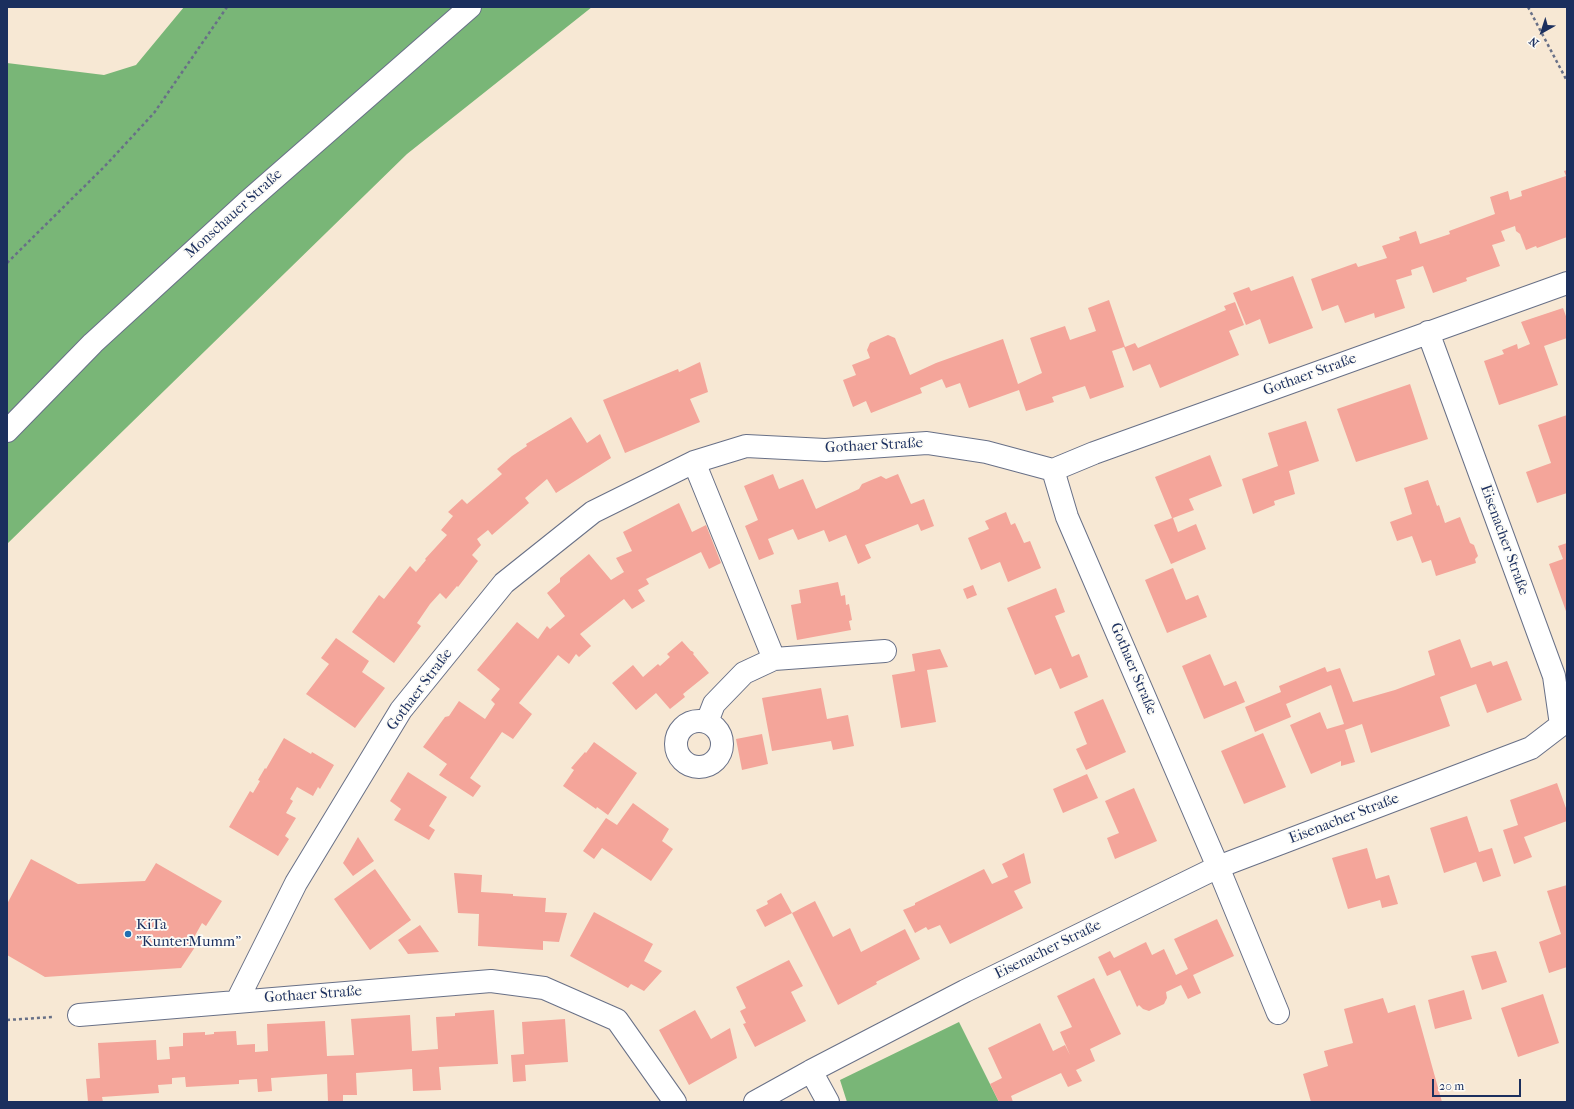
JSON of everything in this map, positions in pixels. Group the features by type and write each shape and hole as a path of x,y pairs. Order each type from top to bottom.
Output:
{"street":[{"name":"Monschauer Straße","path":"7,431 111,326 246,203 470,7"},
{"name":"Gothaer Straße","path":"237,1001 296,883 401,710 504,583 593,512 694,462 746,446 825,450 927,443 986,452 1053,470 1094,452 1567,283"},
{"name":"Eisenacher Straße","path":"755,1102 810,1071 965,991 1218,867 1531,748 1564,727 1554,676 1428,332"},
{"path":"694,462 774,659"},
{"name":"Gothaer Straße","path":"1053,470 1067,517 1218,867 1278,1013"},
{"path":"707,722 714,704 744,673 774,659 885,651"},
{"name":"Gothaer Straße","path":"80,1015 491,981 544,988 617,1020 675,1102"},
{"path":"810,1071 828,1102"}],"path":[{"path":"7,263 105,166 154,113 227,7"},
{"path":"1528,7 1567,81"},
{"path":"7,1020 80,1015"}],"green space":[{"path":"184,7 592,7 407,154 7,544 7,63 104,75 136,65"},
{"path":"959,1022 999,1102 847,1102 840,1080"}],"building":[{"path":"1567,170 1567,237 1537,248 1536,246 1526,250 1520,234 1516,231 1515,226 1501,231 1505,241 1492,245 1500,266 1466,278 1467,281 1433,293 1423,266 1411,270 1412,275 1396,280 1405,308 1375,318 1374,313 1345,323 1338,305 1322,311 1311,279 1356,263 1358,267 1387,258 1382,246 1400,240 1399,237 1416,231 1420,244 1450,234 1449,231 1495,214 1490,197 1508,191 1510,200 1522,196 1521,191 1566,176 1564,171"},
{"path":"1293,276 1313,328 1269,344 1260,319 1246,325 1233,293 1249,287 1251,291"},
{"path":"1109,300 1125,347 1135,343 1138,348 1226,310 1224,306 1235,302 1244,325 1229,331 1239,355 1160,388 1150,364 1133,371 1124,347 1112,351 1124,387 1090,399 1085,386 1052,397 1054,402 1026,411 1019,390 969,408 960,383 946,388 942,379 920,388 922,393 871,413 866,401 853,407 843,380 856,375 852,365 870,358 867,350 870,343 888,335 895,338 910,375 936,363 1003,339 1018,384 1042,373 1030,338 1065,326 1070,340 1096,331 1088,308"},
{"path":"1563,308 1567,319 1567,338 1544,346 1558,385 1499,405 1484,361 1504,354 1502,350 1517,344 1518,349 1530,344 1521,322"},
{"path":"700,362 708,392 690,399 700,422 625,453 603,400 678,369 679,372"},
{"path":"1410,384 1428,439 1356,462 1337,409"},
{"path":"1567,415 1567,493 1537,503 1526,472 1551,463 1538,425"},
{"path":"571,417 587,443 600,434 611,458 556,493 547,479 525,498 529,503 492,535 488,530 477,539 481,545 472,555 478,561 458,587 457,586 446,599 440,593 430,604 417,623 421,626 394,663 352,632 379,595 384,599 410,566 416,572 426,560 425,559 447,535 441,530 453,516 448,512 462,499 467,504 502,474 497,469 527,446 526,444"},
{"path":"1306,421 1319,461 1289,471 1295,494 1274,501 1275,505 1253,514 1242,479 1278,466 1268,433"},
{"path":"1210,455 1222,486 1189,499 1194,510 1173,518 1178,532 1196,524 1206,549 1171,564 1154,525 1172,518 1155,477"},
{"path":"773,474 779,489 803,479 816,509 859,489 862,484 881,476 886,479 898,474 911,504 924,499 934,526 921,531 918,524 865,545 871,558 858,564 846,535 829,542 824,530 798,540 793,529 768,539 774,554 759,560 745,526 758,520 744,486"},
{"path":"1428,480 1445,523 1460,517 1470,543 1474,545 1478,556 1475,559 1476,563 1436,576 1431,560 1422,563 1412,536 1397,541 1390,522 1412,514 1404,488"},
{"path":"679,503 692,532 706,525 721,563 709,569 701,552 646,579 649,584 638,590 645,601 632,609 624,599 580,634 591,646 579,657 576,654 569,664 558,655 519,703 532,714 513,739 502,732 470,778 481,786 473,797 439,775 447,764 423,747 445,717 449,716 459,701 485,719 495,704 491,700 500,689 477,670 517,622 538,639 547,626 550,629 565,616 547,593 560,582 560,578 589,554 611,580 624,572 616,558 632,551 623,532"},
{"path":"1006,512 1011,525 1015,523 1024,543 1030,541 1041,568 1008,582 1000,562 981,570 968,538 989,529 985,521"},
{"path":"1567,543 1567,614 1549,564 1563,559 1558,546"},
{"path":"1173,568 1186,600 1198,595 1207,617 1167,633 1145,580"},
{"path":"838,582 841,596 845,595 846,605 849,604 852,620 849,621 851,630 797,640 791,605 801,603 799,590"},
{"path":"973,585 977,595 967,599 963,589"},
{"path":"1056,588 1065,612 1055,616 1072,657 1079,654 1088,677 1060,689 1051,668 1035,675 1007,608"},
{"path":"336,638 369,661 362,672 385,688 355,728 306,694 329,664 321,658"},
{"path":"1460,639 1471,668 1491,661 1493,666 1507,661 1522,700 1487,713 1476,684 1440,697 1450,726 1371,753 1362,724 1345,730 1355,762 1341,766 1341,761 1311,774 1290,725 1320,712 1327,729 1344,724 1331,685 1286,704 1291,717 1255,732 1245,707 1281,692 1279,686 1325,667 1327,672 1340,668 1353,702 1395,690 1435,675 1428,651"},
{"path":"682,641 694,653 693,654 709,673 683,694 685,697 670,709 656,693 636,710 612,683 633,665 643,677 658,664 660,666 670,657 667,654"},
{"path":"940,649 948,667 927,670 936,722 901,728 892,675 915,671 912,654"},
{"path":"1210,654 1224,686 1236,681 1245,702 1204,719 1182,666"},
{"path":"821,688 827,719 848,715 854,746 833,750 831,741 772,751 762,698"},
{"path":"1103,699 1126,752 1086,770 1076,749 1087,744 1074,712"},
{"path":"1263,733 1286,787 1244,804 1221,751"},
{"path":"762,734 768,764 742,770 736,739"},
{"path":"284,738 311,754 312,752 334,765 320,789 318,787 313,796 297,787 290,799 293,801 286,813 296,818 285,836 289,839 278,856 229,827 250,791 253,793 260,781 258,780"},
{"path":"594,742 637,773 608,815 597,807 596,809 563,786 574,770 571,768 585,752 586,753"},
{"path":"408,772 447,797 429,826 435,830 429,840 394,820 401,809 390,801"},
{"path":"1087,774 1098,798 1063,813 1053,789"},
{"path":"1557,783 1567,811 1567,821 1524,837 1532,857 1514,864 1503,830 1518,825 1510,800"},
{"path":"1134,788 1157,841 1115,859 1107,838 1119,833 1105,801"},
{"path":"633,803 669,829 662,841 673,849 651,881 602,848 594,859 583,851 606,818 617,825"},
{"path":"1467,816 1479,852 1492,848 1501,876 1483,882 1476,862 1444,873 1430,828"},
{"path":"358,837 374,861 353,876 343,863"},
{"path":"1367,848 1376,879 1389,875 1398,904 1382,908 1380,900 1348,909 1332,858"},
{"path":"1024,853 1031,883 1014,891 1023,908 950,944 940,925 928,930 926,927 915,933 903,910 984,869 992,884 1008,877 1002,864"},
{"path":"31,859 78,884 145,881 156,863 222,901 206,926 202,923 192,941 197,944 181,968 45,977 7,955 7,904"},
{"path":"375,869 411,920 370,950 334,899"},
{"path":"454,873 482,875 481,892 546,898 545,912 567,913 559,942 543,941 543,950 478,946 479,914 458,913"},
{"path":"1567,885 1567,967 1549,973 1539,942 1561,934 1547,891"},
{"path":"781,893 792,913 765,927 756,910 768,904 767,901"},
{"path":"815,901 833,937 850,928 861,952 905,929 920,959 876,982 877,984 838,1005 792,913"},
{"path":"594,912 653,944 644,961 662,971 644,991 631,984 628,988 570,956"},
{"path":"1217,919 1234,956 1193,975 1201,993 1188,999 1181,985 1166,992 1167,998 1164,1004 1149,1011 1143,1009 1139,1005 1137,1007 1120,970 1107,976 1098,957 1110,951 1114,958 1146,942 1152,955 1164,949 1176,975 1188,969 1174,939"},
{"path":"420,925 439,952 408,954 398,940"},
{"path":"1496,951 1507,982 1482,990 1471,956"},
{"path":"789,960 803,986 791,992 806,1021 755,1047 743,1024 746,1023 740,1011 746,1008 736,987"},
{"path":"1094,978 1121,1034 1090,1049 1095,1061 1076,1070 1082,1081 1068,1087 1061,1073 1011,1096 1013,1102 999,1102 990,1084 1002,1078 988,1048 1040,1023 1053,1051 1065,1045 1070,1055 1060,1032 1072,1027 1057,996"},
{"path":"1464,990 1472,1019 1435,1029 1428,1000"},
{"path":"1543,994 1559,1043 1518,1057 1501,1008"},
{"path":"1383,998 1388,1013 1415,1005 1442,1102 1311,1102 1303,1074 1328,1066 1324,1051 1353,1043 1344,1009"},
{"path":"494,1010 498,1064 439,1067 441,1090 413,1091 412,1069 356,1073 357,1095 343,1095 343,1102 328,1102 327,1074 271,1078 272,1091 258,1092 257,1079 239,1080 239,1084 186,1087 185,1077 172,1078 172,1084 158,1085 159,1093 102,1097 103,1102 88,1102 86,1079 100,1078 98,1043 156,1040 157,1060 170,1059 169,1047 183,1046 183,1033 205,1032 205,1035 214,1034 214,1032 236,1031 237,1045 255,1044 255,1052 268,1051 267,1024 325,1021 327,1056 354,1055 351,1019 410,1015 412,1051 438,1049 436,1017 455,1016 455,1013"},
{"path":"695,1010 711,1039 730,1028 737,1058 689,1085 659,1030"},
{"path":"565,1019 568,1062 525,1065 526,1081 513,1082 511,1055 524,1054 522,1022"}],"place":[{"name":"KiTa \"KunterMumm\"","path":"128,934"}]}
